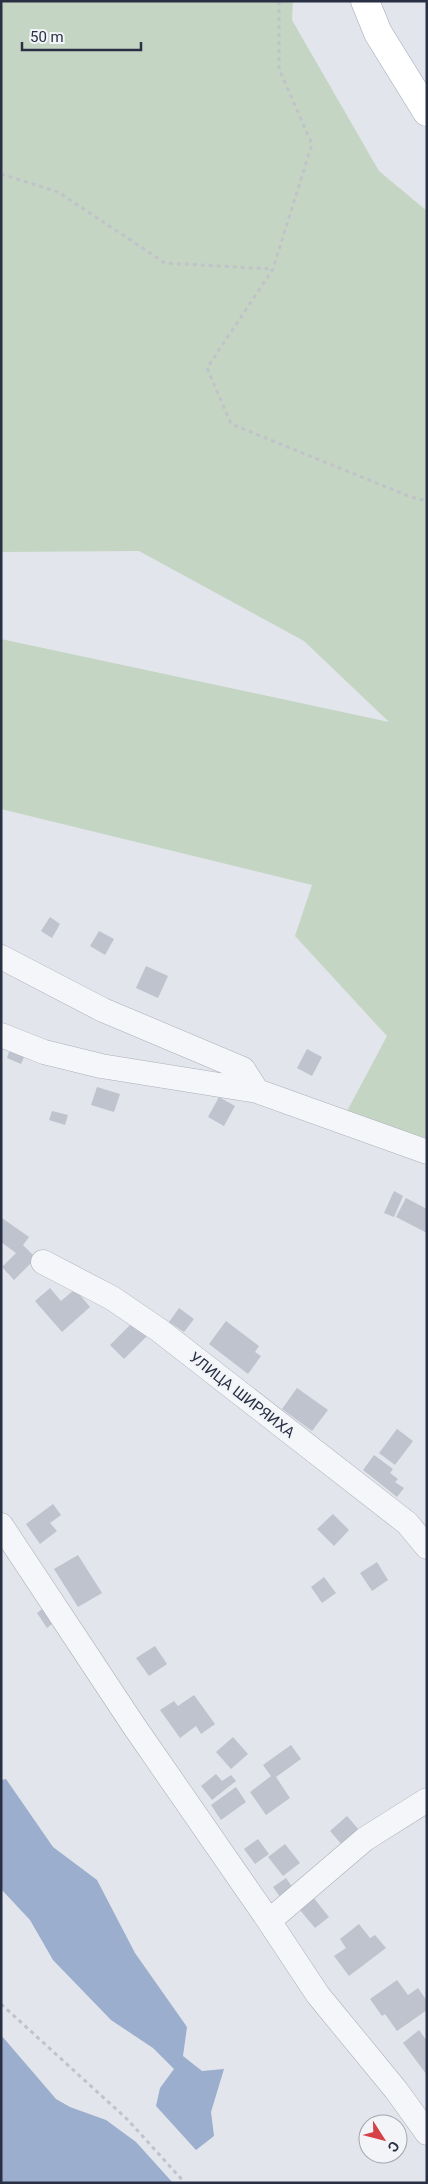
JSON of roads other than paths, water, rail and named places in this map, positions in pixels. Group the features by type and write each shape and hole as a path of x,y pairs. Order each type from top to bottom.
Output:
{"main road":[{"path":"365,1 378,33 427,112"}],"street":[{"path":"1,957 103,1010 243,1069 257,1091"},
{"path":"1,1035 44,1052 101,1066 257,1091 427,1152"},
{"name":"УЛИЦА ШИРЯИХА","path":"43,1262 112,1298 159,1330 407,1523 427,1547"},
{"path":"1,1525 128,1718 318,1995 396,2090 427,2133"},
{"path":"269,1921 365,1839 427,1800"}],"water":[{"path":"6,1779 53,1847 97,1880 135,1953 187,2027 183,2056 202,2071 224,2069 211,2112 214,2136 196,2150 156,2106 160,2088 174,2069 153,2048 111,2020 53,1960 30,1920 1,1889 1,1780"},
{"path":"1,2035 56,2099 70,2107 106,2120 136,2142 173,2183 1,2183"}]}
